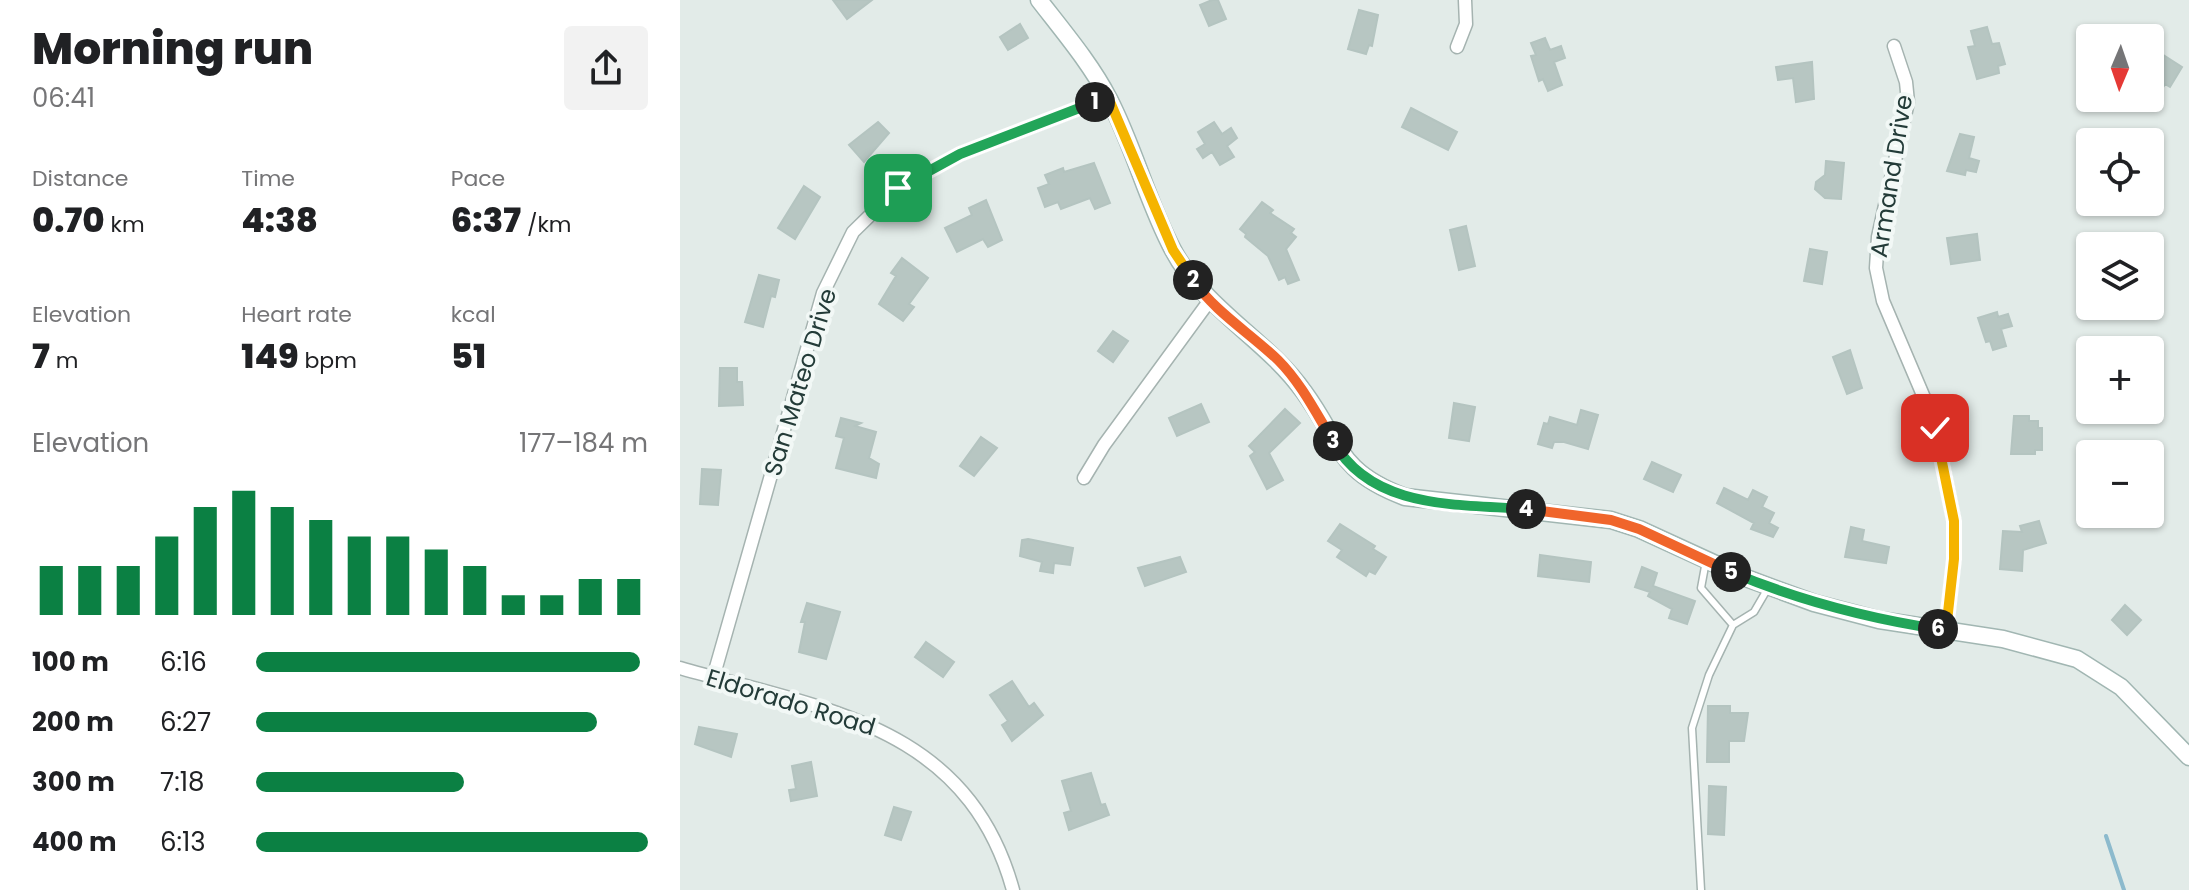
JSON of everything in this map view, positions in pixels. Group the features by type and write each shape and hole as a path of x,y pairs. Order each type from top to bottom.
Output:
{"main road":[{"path":"1039,0 1108,97 1173,250 1210,300 1279,361 1305,393 1340,454 1357,472 1380,488 1405,497 1434,502 1611,520 1639,529 1769,587 1879,620 2034,646 2077,659 2121,687 2189,757"}],"street":[{"path":"1457,47 1466,24 1465,0"},
{"name":"Armand Drive","path":"1894,46 1906,82 1908,102 1878,237 1876,268 1883,301 1934,421 1954,521 1954,559 1946,630"},
{"name":"San Mateo Drive","path":"713,678 823,293 853,232 898,188 960,154 1108,97"},
{"path":"1084,478 1104,445 1210,300"},
{"name":"Eldorado Road","path":"680,668 860,721 910,746 941,770 975,807 998,845 1013,890"}],"lane":[{"path":"1706,561 1701,588 1733,625"},
{"path":"1701,890 1692,728 1709,675 1733,625 1754,612 1769,587"}],"building":[{"path":"833,0 872,0 847,19"},
{"path":"1218,0 1226,19 1209,26 1200,5"},
{"path":"1359,10 1378,15 1372,46 1369,45 1366,54 1348,49"},
{"path":"1020,24 1028,38 1008,50 1000,37"},
{"path":"1987,27 1992,44 1999,43 2005,64 1998,66 1999,73 1977,79 1968,47 1975,46 1971,31"},
{"path":"1545,38 1550,50 1561,46 1565,58 1554,62 1562,85 1548,91 1543,79 1539,81 1531,56 1536,55 1531,43"},
{"path":"2164,55 2182,67 2170,87 2165,84"},
{"path":"1812,62 1814,99 1796,102 1793,78 1778,80 1776,67"},
{"path":"1411,108 1457,132 1448,150 1402,127"},
{"path":"878,122 889,133 864,162 849,145"},
{"path":"1214,122 1222,134 1231,128 1237,138 1227,146 1234,157 1220,165 1212,152 1203,158 1197,149 1205,144 1198,132"},
{"path":"1960,134 1974,137 1969,158 1979,161 1976,172 1966,170 1965,175 1947,171"},
{"path":"1826,161 1844,163 1841,199 1825,198 1815,189 1816,182 1825,175"},
{"path":"1094,163 1110,203 1095,209 1090,198 1061,209 1058,202 1045,207 1038,188 1049,184 1045,175 1063,168 1064,172"},
{"path":"804,186 820,197 795,239 778,228"},
{"path":"986,200 1002,240 988,247 983,239 957,252 945,228 972,215 969,208"},
{"path":"1262,202 1273,210 1270,213 1294,229 1291,233 1296,237 1286,249 1299,280 1288,284 1285,277 1279,280 1268,256 1240,229"},
{"path":"1466,226 1475,266 1459,270 1450,230"},
{"path":"1977,234 1980,260 1951,264 1947,238"},
{"path":"1810,249 1827,252 1822,284 1804,281"},
{"path":"902,258 928,278 909,304 914,307 903,321 879,304 896,276 891,273"},
{"path":"759,275 779,280 775,297 771,296 763,327 745,322"},
{"path":"1997,312 1998,317 2008,314 2012,326 2001,329 2006,346 1993,350 1990,341 1986,342 1978,318"},
{"path":"1113,331 1128,341 1113,362 1098,351"},
{"path":"1850,350 1862,388 1847,394 1833,357"},
{"path":"720,368 737,368 737,382 742,382 743,405 719,406"},
{"path":"1454,403 1475,407 1469,441 1449,438"},
{"path":"1201,404 1209,422 1177,436 1169,418"},
{"path":"1285,409 1300,423 1269,453 1283,480 1267,489 1250,456 1255,452 1249,446"},
{"path":"1581,410 1598,415 1588,449 1564,442 1554,442 1552,448 1538,444 1544,423 1548,424 1550,417 1577,425"},
{"path":"2014,416 2029,416 2029,421 2038,421 2038,428 2042,428 2042,450 2035,450 2035,454 2011,454"},
{"path":"841,418 861,423 855,426 876,432 869,458 879,464 876,478 836,468 844,438 836,436"},
{"path":"981,437 997,448 974,476 960,466"},
{"path":"1652,462 1681,475 1673,492 1644,479"},
{"path":"702,469 721,470 718,505 700,504"},
{"path":"1724,488 1748,500 1753,490 1767,497 1762,507 1774,513 1769,523 1778,528 1773,537 1751,529 1754,523 1717,503"},
{"path":"2039,521 2046,543 2023,550 2022,571 2000,569 2003,531 2022,532 2020,526"},
{"path":"1340,524 1375,546 1373,549 1386,557 1375,574 1369,571 1366,576 1337,557 1342,550 1328,541"},
{"path":"1851,527 1864,530 1862,541 1889,547 1886,563 1845,557"},
{"path":"1022,540 1073,548 1070,565 1054,563 1053,573 1040,571 1042,562 1020,556"},
{"path":"1540,555 1591,562 1589,582 1538,576"},
{"path":"1180,557 1186,572 1145,586 1138,568"},
{"path":"1642,567 1657,573 1653,586 1695,601 1687,624 1669,618 1672,609 1648,596 1650,592 1635,587"},
{"path":"807,603 840,612 826,659 799,652 805,622 801,622"},
{"path":"2125,605 2141,620 2127,635 2112,620"},
{"path":"926,642 954,662 943,677 915,657"},
{"path":"1012,681 1029,707 1034,703 1043,715 1012,741 1002,725 1008,721 990,695"},
{"path":"1708,706 1730,706 1730,713 1748,713 1744,741 1729,741 1729,762 1707,762"},
{"path":"699,727 737,734 731,757 695,744"},
{"path":"811,762 817,796 791,801 789,790 796,789 792,766"},
{"path":"1091,773 1101,805 1105,804 1109,815 1069,830 1064,813 1071,811 1062,781"},
{"path":"1709,786 1726,787 1724,835 1708,834"},
{"path":"894,807 911,812 901,840 885,835"}],"waterway":[{"path":"2106,836 2124,890"}],"route":[{"path":"898,188 960,154 1108,97 1173,250 1200,290 1279,361 1305,393 1340,454 1357,472 1380,488 1405,497 1434,502 1581,514 1611,520 1639,529 1746,578 1814,603 1879,620 1946,630 1954,559 1954,521 1935,428"}]}
